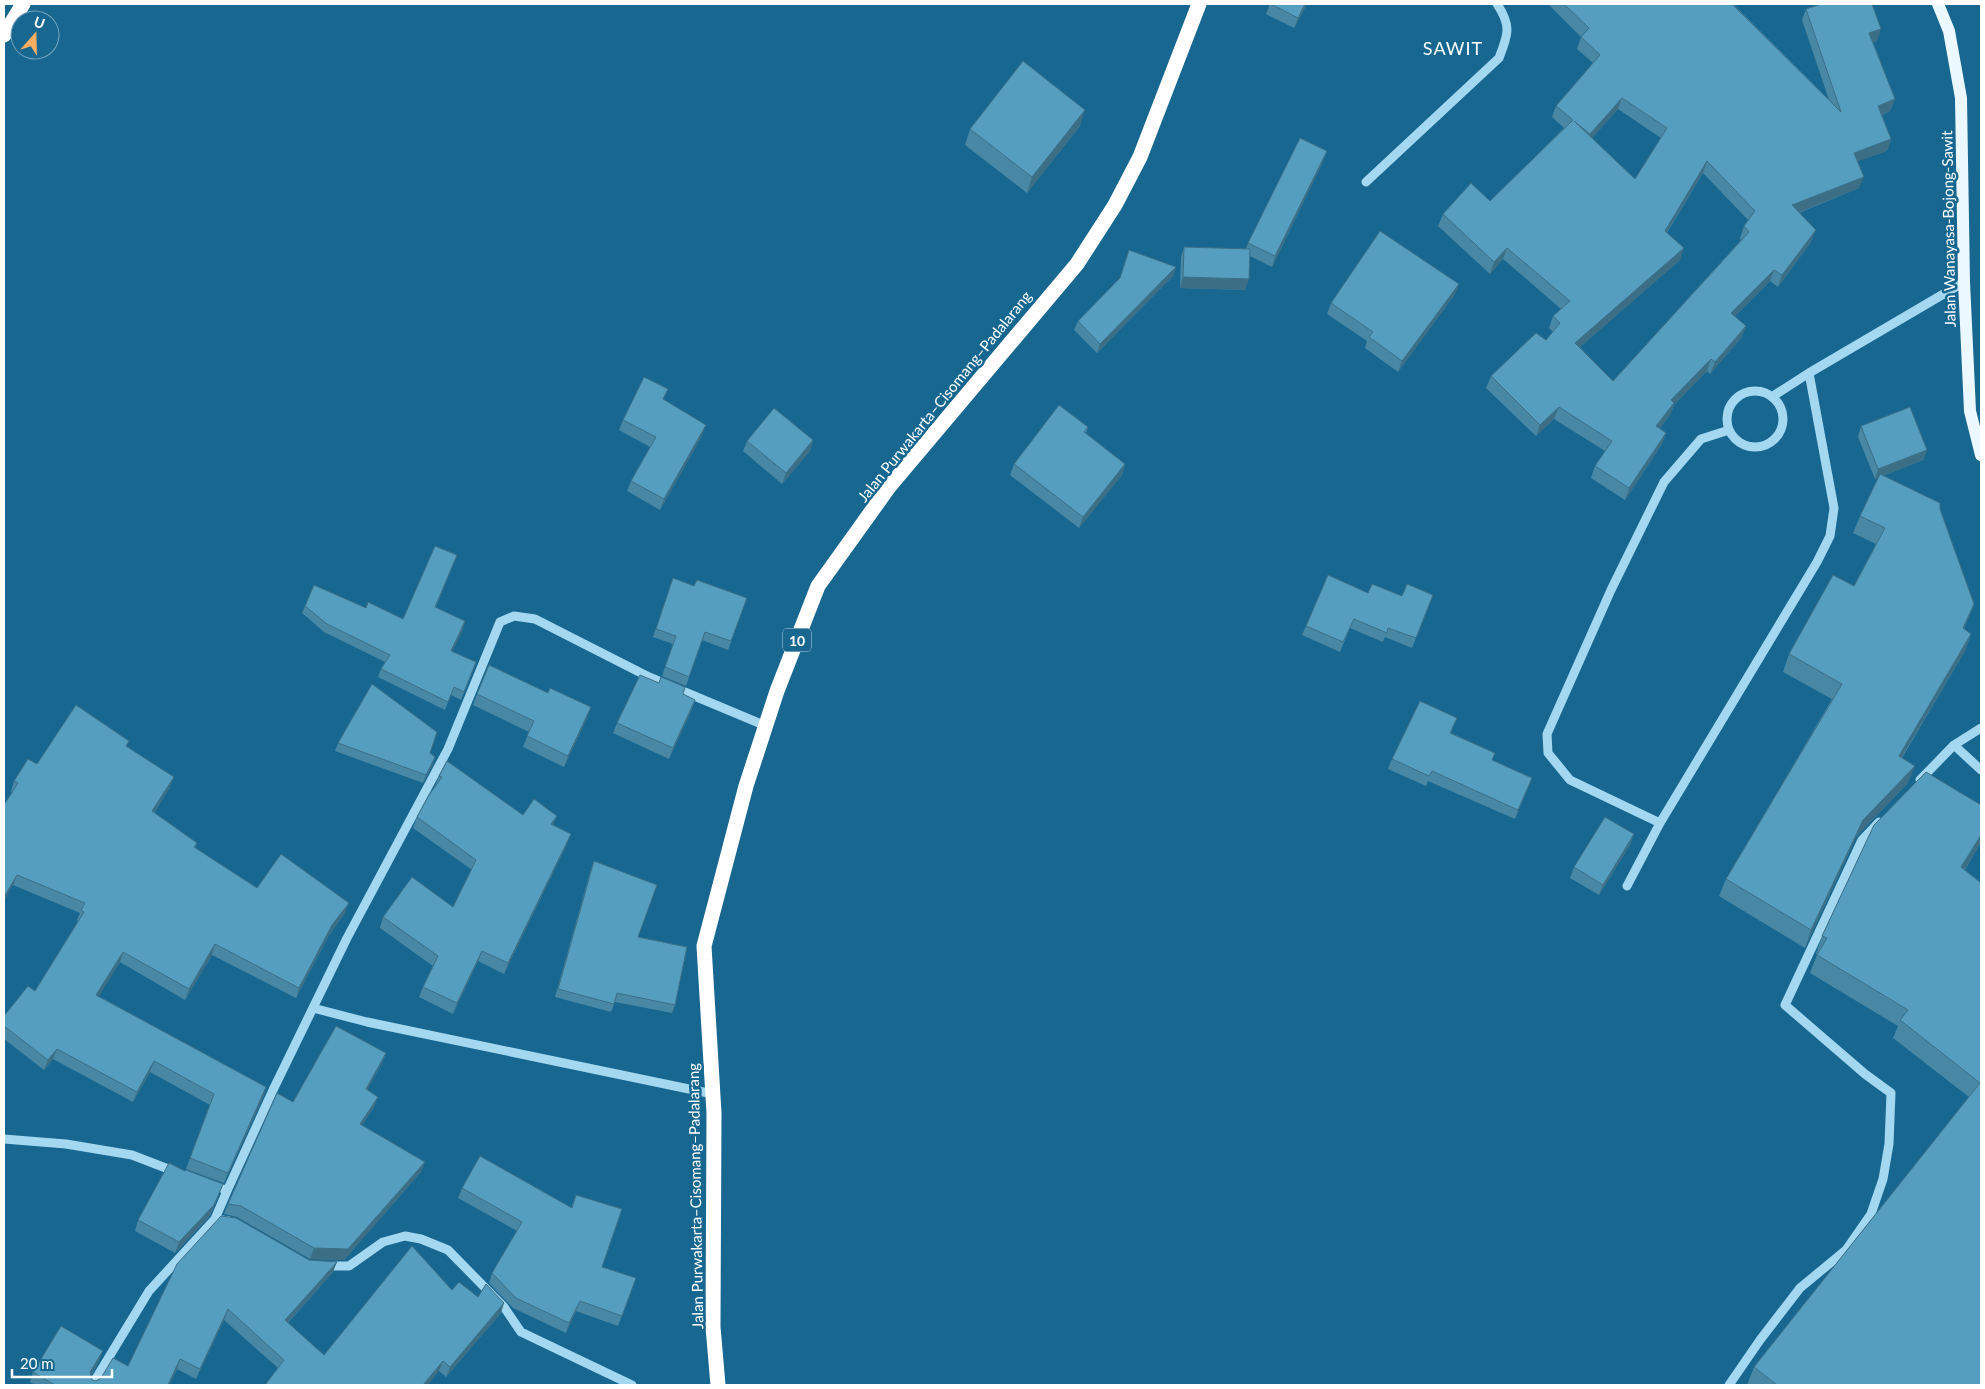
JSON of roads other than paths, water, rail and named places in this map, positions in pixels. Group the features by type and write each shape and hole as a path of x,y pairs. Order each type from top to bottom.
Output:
{"highway":[{"path":"4,35 22,4"},
{"name":"Jalan Purwakarta–Cisomang–Padalarang","path":"718,1385 713,1327 713,1094 704,946 746,786 777,691 818,586 889,487 1077,264 1115,205 1140,156 1199,4"}],"main road":[{"name":"Jalan Wanayasa-Bojong-Sawit","path":"1938,4 1949,31 1961,98 1964,282 1970,411 1981,455"}],"street":[{"path":"1366,182 1499,58 1508,34 1505,14 1498,4"},
{"path":"1773,396 1964,282"},
{"path":"1627,886 1660,823 1817,562 1830,536 1834,508 1809,373"},
{"path":"1756,390 1773,396 1783,412 1784,422 1776,438 1769,444 1750,447 1741,444 1729,430 1726,421 1731,402 1747,391 1756,390"},
{"path":"1660,823 1570,780 1548,753 1547,734 1611,590 1664,482 1701,439 1729,430"},
{"path":"92,1385 150,1291 215,1219 347,938 448,749 500,622 514,616 535,619 649,677 766,726"},
{"path":"1915,786 1954,745 1981,728"},
{"path":"1954,745 1981,770"},
{"path":"1729,1385 1760,1340 1800,1288 1846,1250 1871,1214 1883,1179 1889,1144 1892,1093 1865,1074 1785,1005 1862,840 1888,813"},
{"path":"313,1008 367,1022 713,1094"},
{"path":"4,1139 66,1144 132,1155 184,1175"},
{"path":"210,1184 227,1191"},
{"path":"215,1219 234,1222 241,1226"},
{"path":"316,1266 349,1266 383,1242 405,1236 421,1239 448,1250 504,1307 521,1332 632,1385"}],"district":[{"name":"SAWIT","path":"1453,48"}]}
